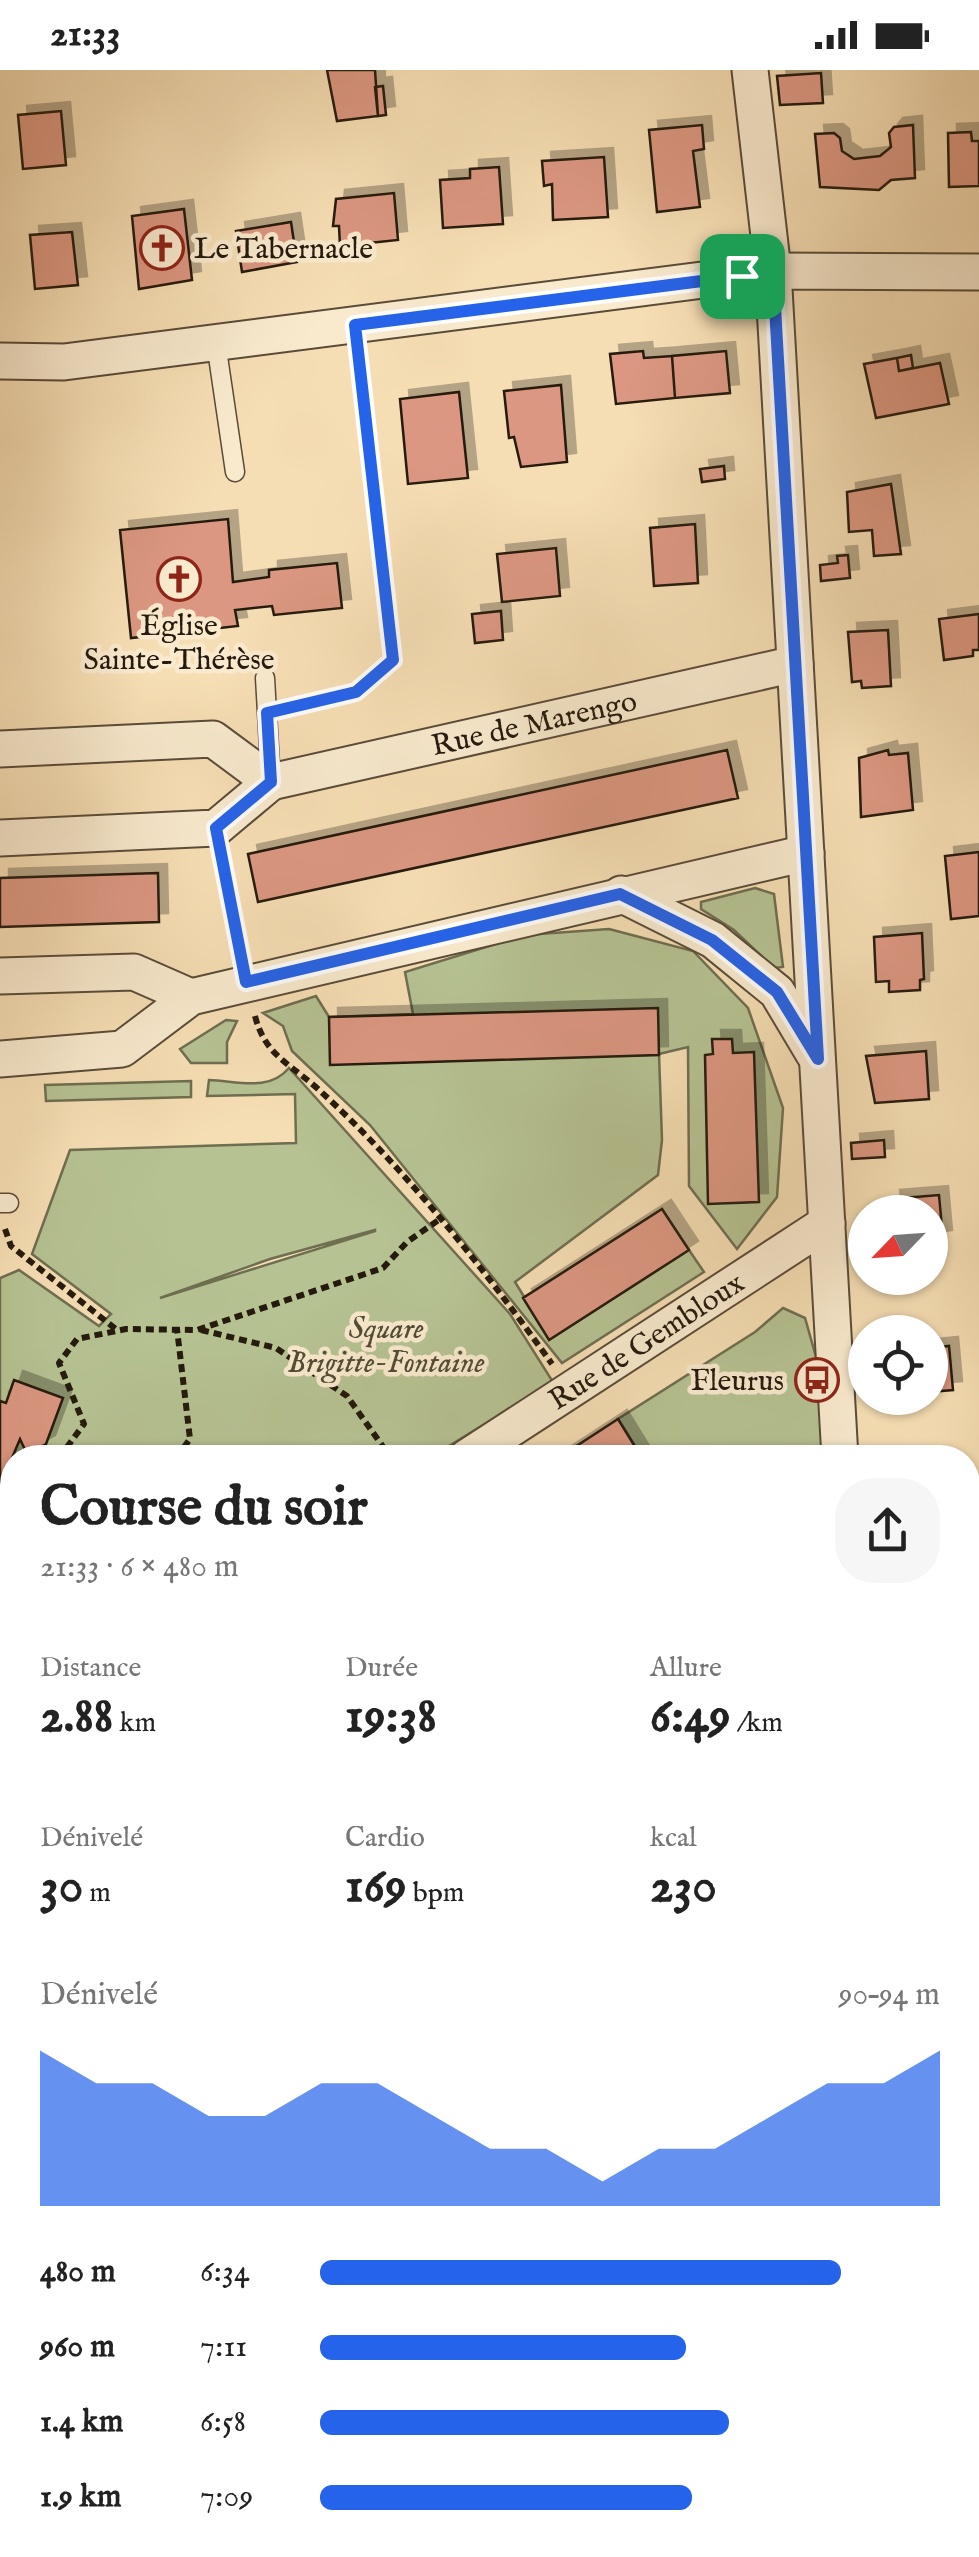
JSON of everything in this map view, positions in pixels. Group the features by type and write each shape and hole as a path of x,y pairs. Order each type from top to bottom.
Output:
{"street":[{"path":"750,70 773,272 839,1445"},
{"path":"0,361 64,362 773,272 979,272"},
{"name":"Rue de Marengo","path":"216,828 271,782 795,664"},
{"path":"0,749 213,739 271,782"},
{"path":"0,838 216,828"},
{"path":"0,1060 122,1049 191,997 806,853"},
{"path":"620,894 712,940 777,992 818,1059"},
{"path":"0,976 134,972 191,997"},
{"name":"Rue de Gembloux","path":"486,1445 827,1223"}],"lane":[{"path":"216,343 234,472"},
{"path":"265,678 271,782"}],"path":[{"path":"267,713 356,692 393,660 355,325"},
{"path":"216,828 262,1043 318,1089 401,1170 571,1390"},
{"path":"3,1208 11,1246 118,1331"},
{"path":"198,1330 383,1268 408,1242 440,1219"},
{"path":"177,1329 190,1439 186,1445"},
{"path":"69,1445 84,1424 58,1363 76,1339 118,1331 177,1329 276,1348 347,1396 382,1445"}],"green space":[{"path":"755,888 774,894 783,967 774,968 734,930 701,909 701,902"},
{"path":"609,929 693,951 748,1008 783,1108 777,1197 737,1249 689,1186 688,1047 659,1054 662,1140 658,1175 515,1282 550,1339 689,1250 704,1272 562,1363 370,1125 292,1051 283,1026 263,1013 316,996 329,1017 413,1014 405,972 525,935"},
{"path":"226,1020 237,1021 227,1042 227,1063 191,1063 180,1049"},
{"name":"Square Brigitte-Fontaine","path":"289,1068 510,1314 553,1382 451,1445 0,1445 0,1278 19,1270 99,1326 111,1314 32,1254 70,1150 296,1143 295,1094 207,1096 209,1080 272,1080","holes":["375,1230 375,1231 160,1298 270,1259"]},
{"path":"191,1081 191,1097 46,1101 45,1085"},
{"path":"783,1308 805,1318 820,1371 822,1445 634,1445 618,1419 755,1332"}],"building":[{"path":"327,70 375,70 378,116 337,121"},
{"path":"821,73 823,103 780,105 777,76"},
{"path":"383,86 386,115 378,116 375,87"},
{"path":"61,111 66,165 23,169 18,115"},
{"path":"702,125 704,149 693,151 700,207 657,212 649,130"},
{"path":"913,125 915,178 891,180 879,190 820,187 815,134 834,133 840,138 842,151 854,159 880,156 891,147 889,133 894,127"},
{"path":"971,132 972,141 979,141 979,186 949,187 948,133"},
{"path":"604,157 608,217 553,220 552,184 544,186 542,161"},
{"path":"499,167 503,224 443,228 440,180 470,178 470,169"},
{"path":"394,193 398,240 340,246 339,226 333,226 336,199"},
{"name":"Le Tabernacle","path":"184,209 192,280 139,289 132,216"},
{"path":"291,222 297,262 242,272 236,231"},
{"path":"72,232 78,285 35,289 30,235"},
{"path":"643,351 644,358 672,356 675,398 616,404 610,354"},
{"path":"726,351 730,393 675,398 672,356"},
{"path":"911,355 913,368 899,371 897,358"},
{"path":"897,358 899,371 940,363 949,404 876,418 864,364"},
{"path":"561,385 567,462 521,467 514,437 509,438 504,391"},
{"path":"459,392 468,478 408,484 400,399"},
{"path":"724,466 725,479 702,482 700,469"},
{"path":"891,484 901,554 874,556 872,530 849,532 847,492"},
{"name":"Église Sainte-Thérèse","path":"228,519 233,582 269,577 269,570 337,563 342,608 274,615 272,606 235,610 238,626 131,638 120,530"},
{"path":"695,524 698,583 654,586 650,528"},
{"path":"556,548 560,596 502,602 497,554"},
{"path":"848,555 850,578 821,581 820,565 838,563 837,556"},
{"path":"501,611 503,640 475,643 472,614"},
{"path":"979,614 979,650 973,650 973,656 944,660 939,619"},
{"path":"888,630 891,686 862,688 861,681 852,682 848,632"},
{"path":"727,750 738,798 258,902 248,854"},
{"path":"888,750 889,755 908,753 913,810 861,817 859,758"},
{"path":"979,852 979,916 951,919 945,856"},
{"path":"158,873 159,922 0,927 0,878"},
{"path":"922,933 924,979 920,980 920,990 889,992 889,981 876,982 874,937"},
{"path":"658,1008 659,1055 330,1065 329,1017"},
{"path":"712,1039 732,1039 733,1053 754,1052 759,1202 708,1204 705,1055 713,1054"},
{"path":"926,1051 929,1099 875,1103 866,1056"},
{"path":"884,1140 885,1157 852,1159 851,1143"},
{"path":"662,1209 689,1250 549,1340 523,1298"},
{"path":"948,1346 953,1390 948,1390"},
{"path":"14,1380 63,1398 46,1444 23,1445 20,1439 17,1445 0,1445 0,1401 6,1403"},
{"path":"618,1419 634,1445 578,1445"}],"place":[{"name":"Le Tabernacle","path":"162,248"},
{"name":"Église Sainte-Thérèse","path":"179,579"},
{"name":"Fleurus","path":"817,1380"}],"route":[{"path":"773,272 818,1059 777,992 712,940 620,894 246,982 216,828 271,782 267,713 356,692 393,660 355,325 742,276 773,272"}]}
